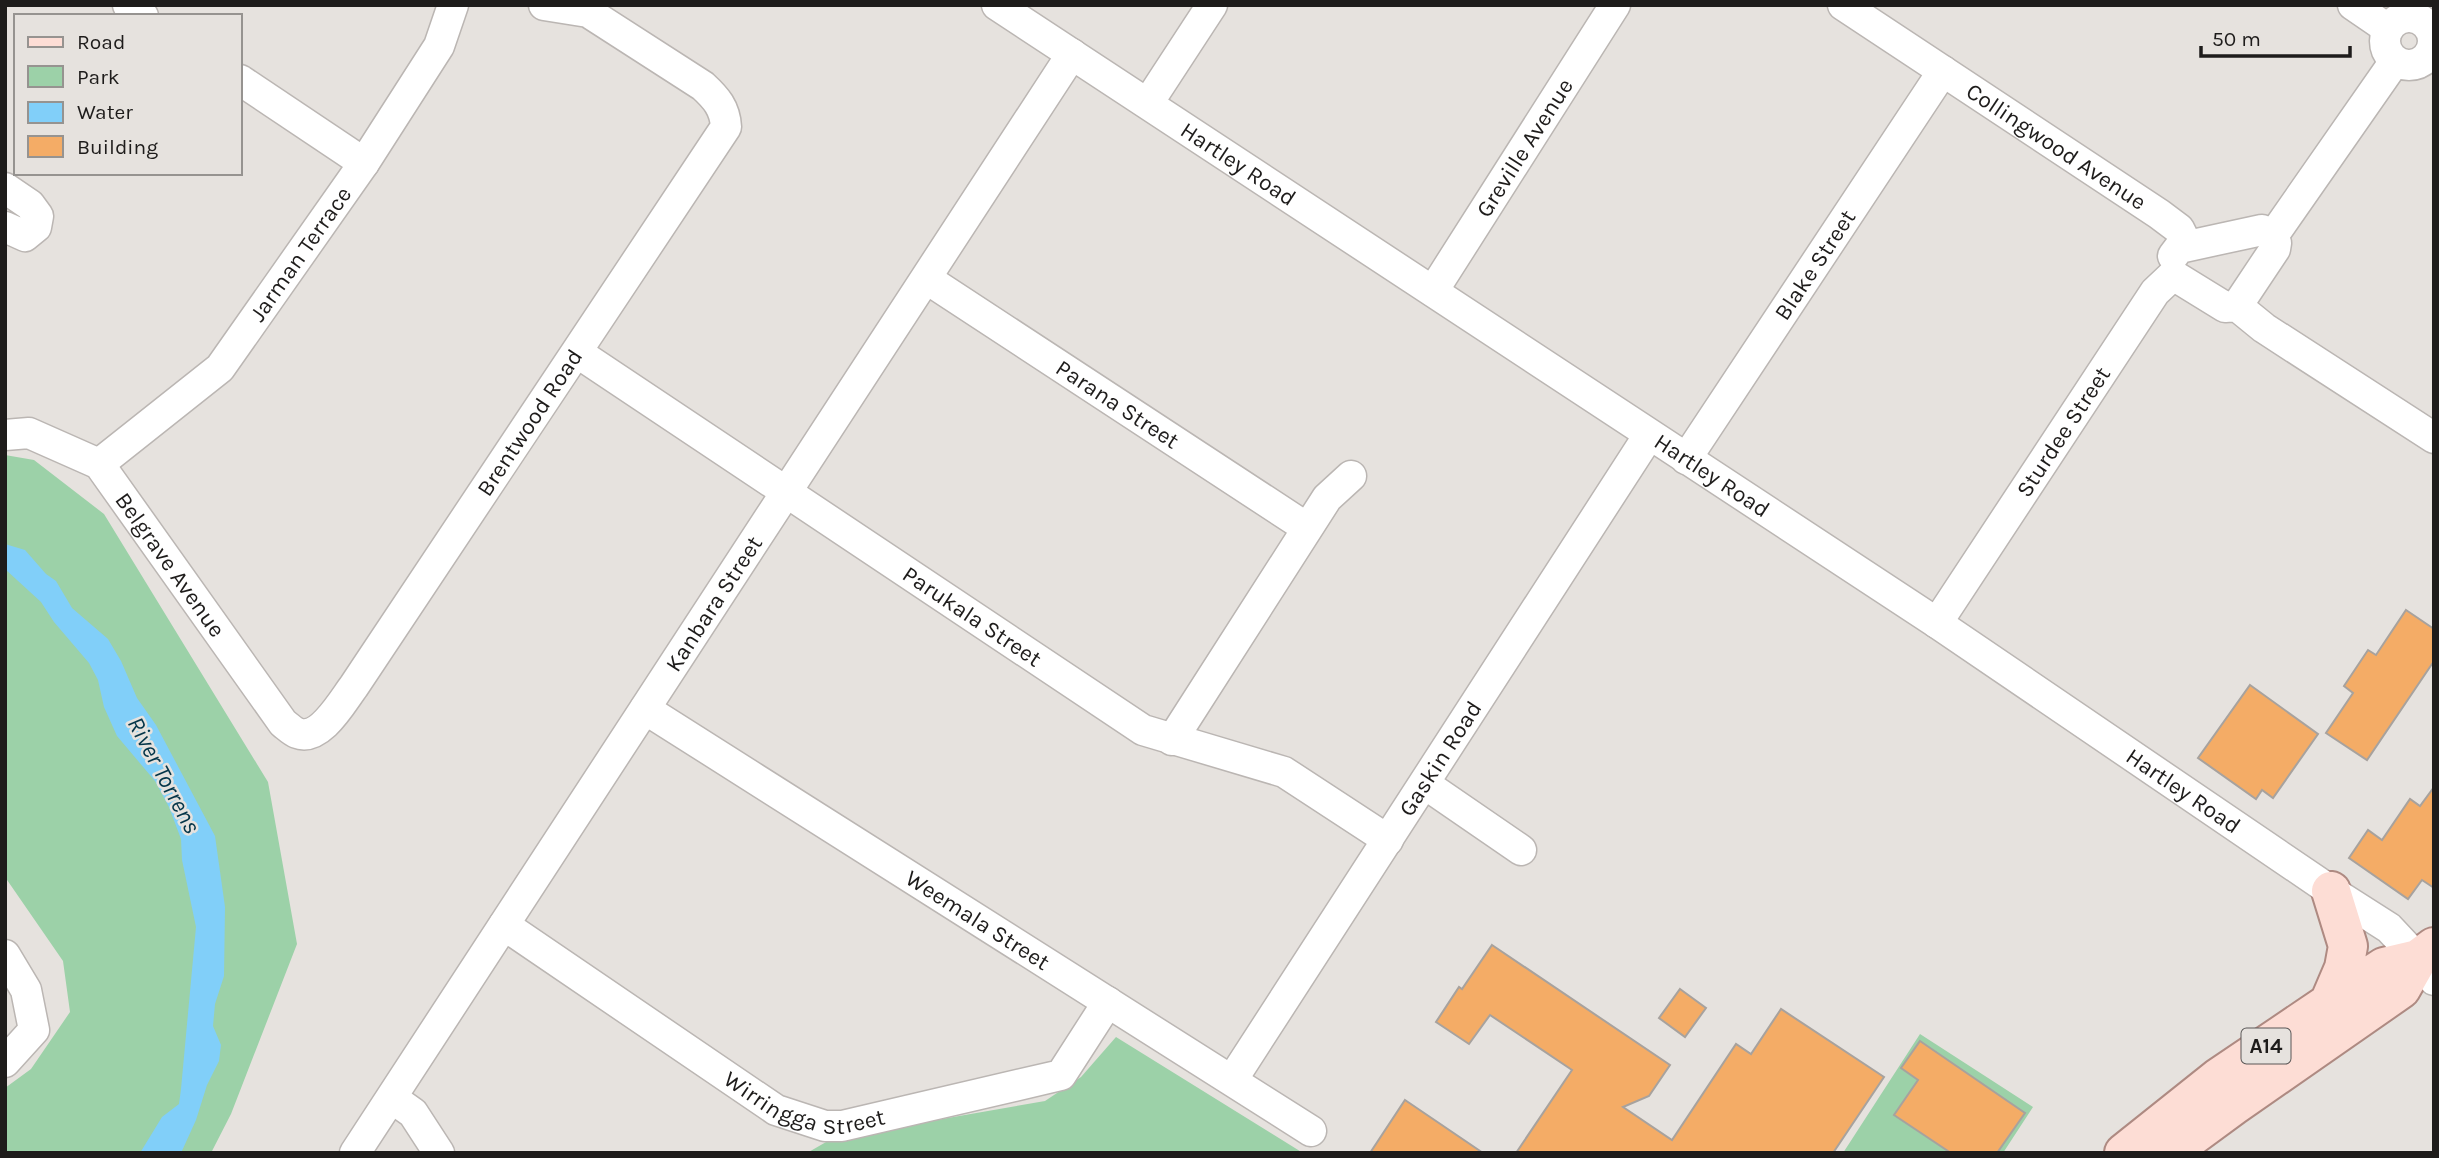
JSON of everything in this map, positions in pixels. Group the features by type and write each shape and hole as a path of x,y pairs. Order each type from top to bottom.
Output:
{"main road":[{"path":"2329,1003 2344,968 2348,946 2331,891"},
{"name":"A14","path":"2124,1153 2218,1078 2384,967 2428,962"},
{"name":"A14","path":"2169,1153 2401,989 2428,962"}],"street":[{"name":"Jarman Terrace","path":"99,464 220,368 364,163 439,46 453,5"},
{"name":"Brentwood Road","path":"308,734 322,728 354,686 726,127 726,115 716,99 703,86 588,12 544,5"},
{"name":"Hartley Road","path":"998,5 1937,623 2389,928 2428,962"},
{"path":"1148,103 1212,5"},
{"name":"Greville Avenue","path":"1433,291 1615,5"},
{"name":"Collingwood Avenue","path":"1843,5 2159,214 2179,229 2187,245"},
{"path":"2353,5 2388,29"},
{"path":"2426,13 2433,38 2431,57 2415,65 2395,61 2389,55 2385,42 2388,29 2401,19 2426,13"},
{"name":"Kanbara Street","path":"355,1153 1072,54"},
{"path":"2273,236 2395,61"},
{"name":"Blake Street","path":"1686,459 1943,71"},
{"path":"242,81 364,163"},
{"path":"5,188 30,205 38,216 36,227 25,236 5,227"},
{"path":"2187,245 2262,230 2273,236 2275,249 2237,306"},
{"name":"Sturdee Street","path":"1937,623 2155,292 2173,275 2171,262 2174,254 2187,245"},
{"path":"2173,275 2225,307 2237,306 2264,328 2434,438"},
{"name":"Parana Street","path":"927,279 1307,528"},
{"name":"Parukala Street","path":"578,352 1143,730 1284,772 1388,840"},
{"path":"5,435 29,433 99,464"},
{"name":"Gaskin Road","path":"1232,1080 1649,435"},
{"name":"Belgrave Avenue","path":"99,464 283,723 297,733 308,734"},
{"path":"1172,740 1327,498 1351,476"},
{"name":"Weemala Street","path":"645,709 1311,1131"},
{"path":"1425,784 1521,850"},
{"name":"Wirringga Street","path":"504,925 776,1110 825,1126 842,1126 1061,1075 1108,1002"},
{"path":"5,955 26,990 34,1030 5,1062"},
{"path":"392,1098 413,1113 439,1153"}],"green space":[{"path":"5,455 34,460 104,514 268,782 297,944 231,1114 211,1153 5,1153 5,1088 31,1069 70,1012 63,961 5,877"},
{"path":"1920,1034 2033,1107 2003,1153 1843,1153"},
{"path":"1116,1037 1303,1153 807,1153 833,1138 1045,1101 1081,1077"}],"water":[{"name":"River Torrens","path":"5,544 25,550 46,574 56,581 72,608 108,639 137,698 156,725 215,836 225,907 224,976 215,1004 213,1026 221,1045 219,1061 181,1153 140,1153 162,1117 179,1104 181,1089 196,927 182,860 181,839 169,807 155,781 117,736 104,707 98,680 89,663 54,622 41,602 5,569"}],"building":[{"path":"2406,610 2434,629 2434,661 2367,760 2326,733 2353,693 2344,686 2368,650 2376,655"},
{"path":"2250,685 2318,734 2273,798 2262,790 2256,799 2198,758"},
{"path":"2434,787 2434,888 2422,880 2408,899 2349,858 2368,830 2382,840 2410,799 2420,806"},
{"path":"1492,945 1670,1065 1649,1096 1623,1107 1672,1140 1736,1044 1751,1054 1781,1009 1884,1077 1833,1153 1516,1153 1572,1070 1490,1015 1469,1044 1436,1022"},
{"path":"1680,989 1706,1008 1685,1037 1659,1018"},
{"path":"1920,1041 2025,1113 1997,1153 1951,1153 1894,1115 1918,1080 1901,1068"},
{"path":"1405,1100 1483,1153 1370,1153"}]}
